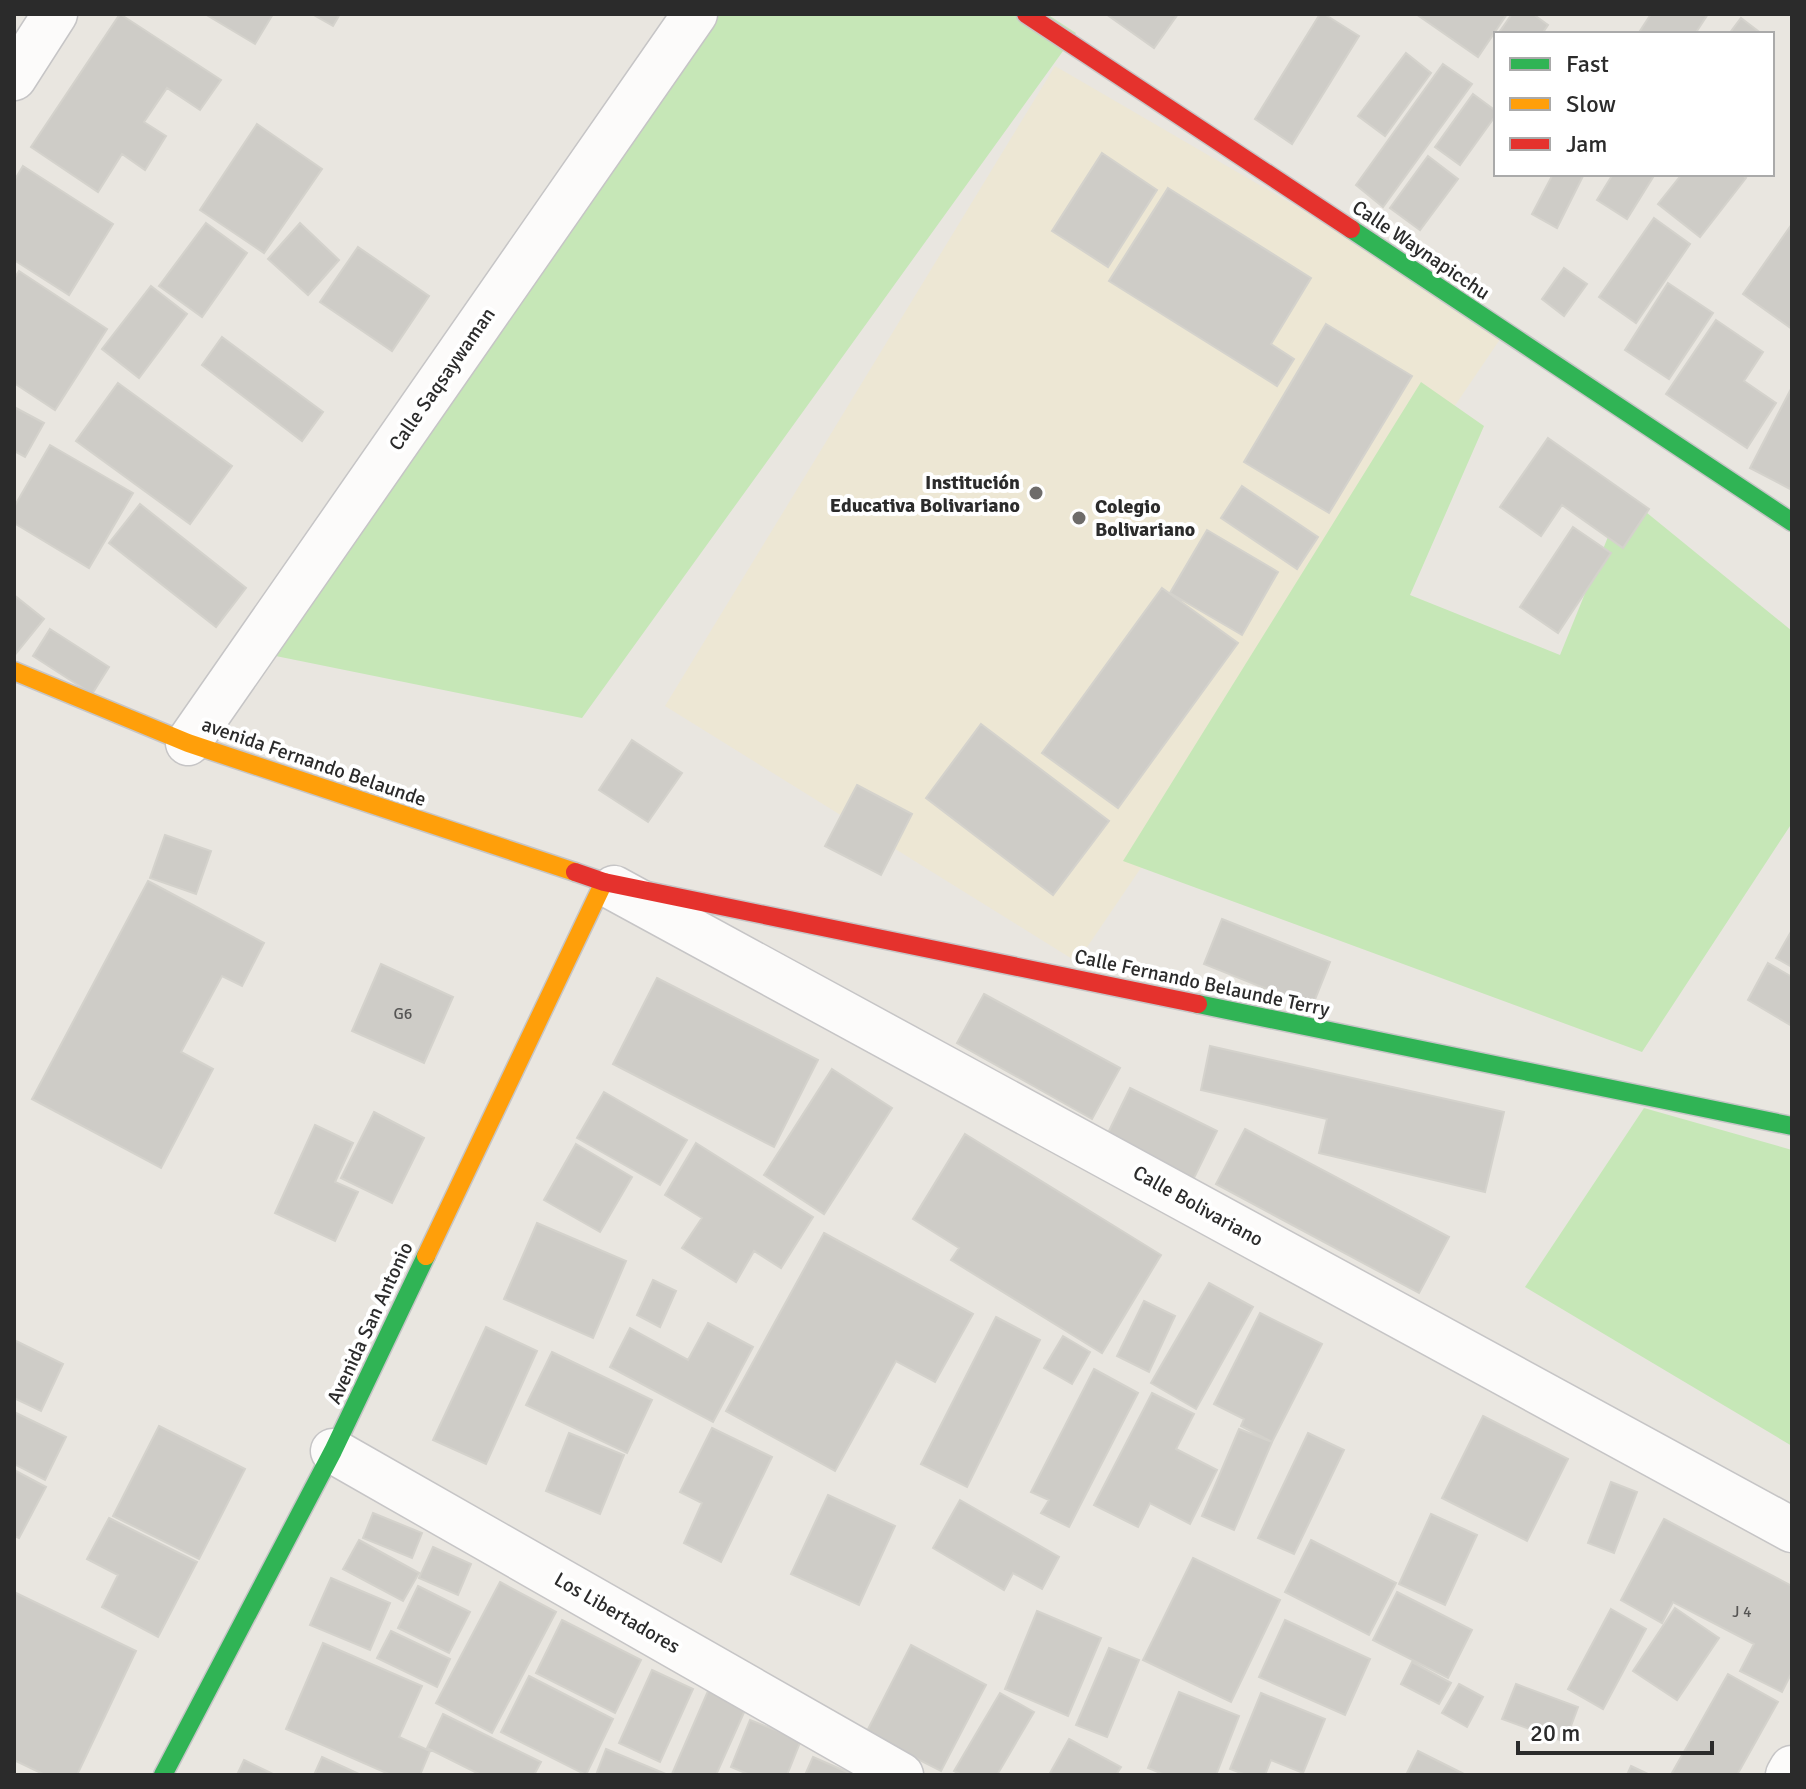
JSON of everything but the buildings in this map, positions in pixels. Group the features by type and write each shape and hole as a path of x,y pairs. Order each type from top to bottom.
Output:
{"street":[{"path":"14,78 55,14"},
{"name":"Calle Saqsaywaman","path":"188,743 695,14"},
{"name":"Calle Waynapicchu","path":"1026,14 1792,522"},
{"name":"avenida Fernando Belaunde","path":"14,671 188,743 604,882"},
{"name":"Calle Fernando Belaunde Terry","path":"604,882 1792,1126"},
{"name":"Avenida San Antonio","path":"163,1775 333,1451 604,882"},
{"name":"Calle Bolivariano","path":"604,882 1792,1530"},
{"name":"Los Libertadores","path":"333,1451 901,1775"},
{"path":"1788,1775 1792,1768"}],"shaded area":[{"name":"Colegio Bolivariano","path":"1055,66 1507,329 1077,962 665,706"}],"green space":[{"path":"696,14 1047,14 1076,33 582,718 256,652"},
{"path":"1421,382 1484,426 1410,595 1560,655 1625,495 1792,631 1792,823 1642,1052 1123,861"},
{"path":"1644,1108 1792,1150 1792,1446 1525,1287"}],"traffic: fast":[{"path":"1351,229 1792,522"},
{"path":"1198,1004 1792,1126"},
{"path":"163,1775 333,1451 426,1256"}],"traffic: slow":[{"path":"14,671 188,743 575,872"},
{"path":"426,1256 604,882"}],"traffic: jam":[{"path":"1026,14 1351,229"},
{"path":"575,872 604,882 1198,1004"}],"place":[{"name":"Institución Educativa Bolivariano","path":"1036,493"},
{"name":"Colegio Bolivariano","path":"1079,518"}]}
